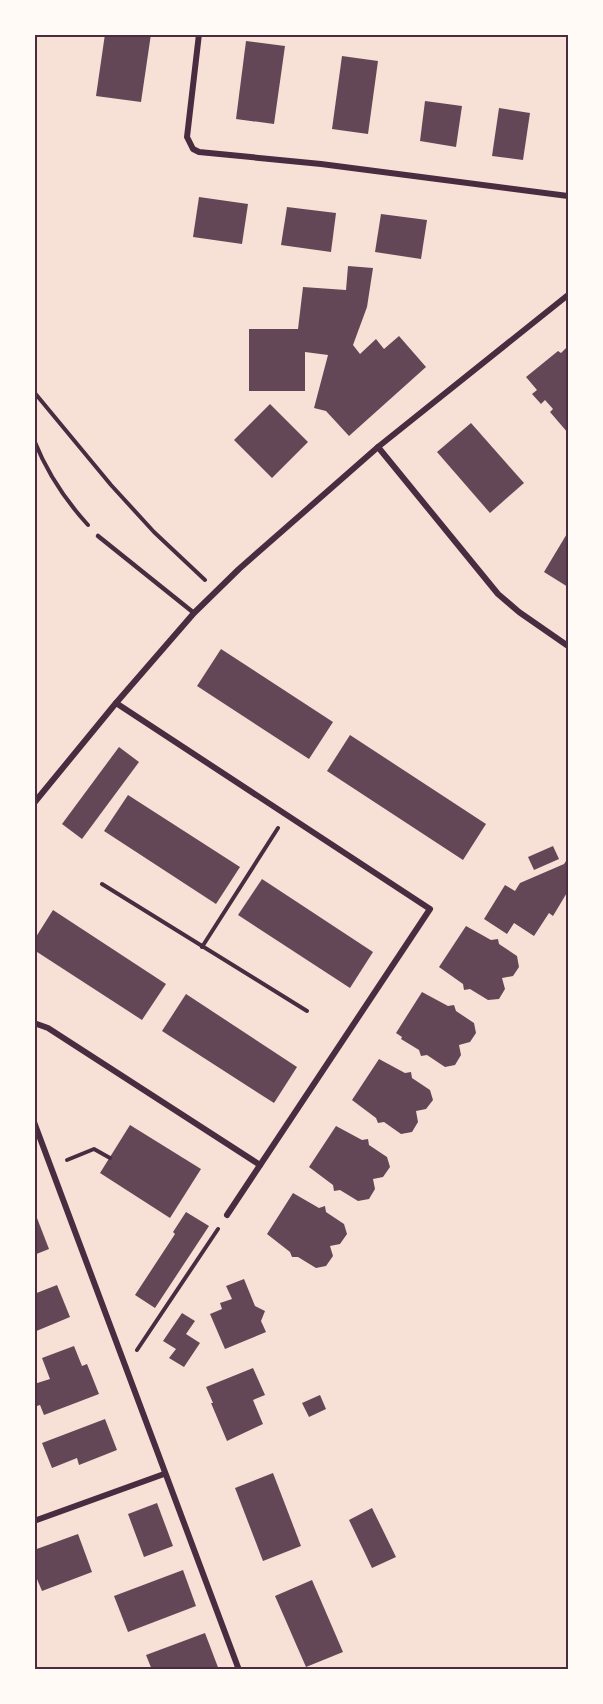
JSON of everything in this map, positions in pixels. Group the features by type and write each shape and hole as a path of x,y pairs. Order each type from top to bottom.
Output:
{"street":[{"path":"199,34 187,128 189,144 199,152 321,164 568,196"},
{"path":"34,802 194,613 239,569 293,519 378,447 568,295"},
{"path":"378,447 498,594 519,612 568,646"},
{"path":"116,703 430,909 227,1215"},
{"path":"34,1023 48,1028 260,1165"},
{"path":"34,1122 238,1670"},
{"path":"34,1521 164,1474"}],"lane":[{"path":"98,536 194,613"}],"path":[{"path":"34,392 82,452 147,525 216,591"},
{"path":"34,440 40,456 75,511 98,536"},
{"path":"202,947 287,814"},
{"path":"102,884 307,1011"},
{"path":"51,1166 94,1149 110,1158"},
{"path":"125,1369 227,1215"}],"building":[{"path":"105,34 151,34 141,102 96,96"},
{"path":"246,41 285,46 274,124 236,119"},
{"path":"342,56 378,61 368,134 332,129"},
{"path":"425,101 462,106 456,147 420,141"},
{"path":"499,108 530,113 523,160 492,156"},
{"path":"199,197 248,204 242,244 193,237"},
{"path":"287,207 336,213 331,252 281,245"},
{"path":"381,214 427,220 421,259 375,252"},
{"path":"348,266 373,268 367,307 353,345 360,354 376,339 384,349 399,336 426,367 349,436 326,411 314,408 328,355 305,352 305,391 249,391 249,329 298,329 303,287 346,290"},
{"path":"568,346 568,433 550,412 553,409 545,400 541,404 532,394 537,390 526,377 558,351 561,353"},
{"path":"270,404 308,442 272,478 234,440"},
{"path":"471,423 524,483 490,513 437,452"},
{"path":"568,532 568,587 544,572"},
{"path":"221,649 333,722 309,759 197,686"},
{"path":"350,735 486,824 463,860 327,771"},
{"path":"119,747 139,762 82,839 62,824"},
{"path":"128,795 240,867 216,904 104,831"},
{"path":"553,846 559,859 534,870 528,857"},
{"path":"568,858 568,891 553,916 549,913 534,936 514,923 507,934 484,919 505,885 515,891 520,883 564,864"},
{"path":"262,879 373,952 350,988 238,915"},
{"path":"53,910 166,984 142,1020 34,950 34,940"},
{"path":"466,926 491,940 498,939 499,944 517,956 519,967 513,976 502,978 505,989 499,999 488,1000 470,989 464,990 463,984 439,967"},
{"path":"422,992 448,1006 454,1005 456,1011 474,1023 476,1033 470,1042 459,1045 461,1055 455,1065 445,1067 427,1055 421,1056 419,1050 401,1039 402,1037 396,1033"},
{"path":"186,994 297,1067 274,1103 162,1031"},
{"path":"379,1059 405,1073 411,1072 412,1078 430,1090 433,1100 426,1109 416,1111 418,1122 412,1132 401,1134 384,1122 378,1123 376,1118 352,1100"},
{"path":"130,1125 201,1169 170,1218 100,1173"},
{"path":"336,1126 362,1140 368,1139 369,1145 387,1157 390,1167 383,1177 373,1179 375,1189 369,1199 358,1201 340,1190 334,1191 333,1185 309,1167"},
{"path":"293,1193 319,1208 325,1206 326,1212 344,1224 347,1234 340,1244 330,1246 333,1256 326,1266 316,1268 298,1257 292,1257 290,1252 267,1234"},
{"path":"186,1212 209,1226 155,1308 135,1295 175,1234 173,1232"},
{"path":"37,1218 49,1249 34,1255 34,1219"},
{"path":"244,1279 255,1306 265,1311 261,1321 266,1332 225,1349 210,1314 222,1309 220,1303 232,1299 226,1286"},
{"path":"57,1285 70,1317 34,1332 34,1294"},
{"path":"182,1313 195,1321 186,1334 200,1343 184,1367 169,1358 176,1349 163,1341"},
{"path":"74,1346 82,1366 87,1364 99,1394 44,1415 40,1405 34,1407 34,1384 50,1379 42,1358"},
{"path":"253,1368 265,1395 253,1400 263,1424 227,1441 206,1387"},
{"path":"320,1395 326,1409 309,1417 302,1403"},
{"path":"105,1419 117,1450 79,1465 77,1458 52,1468 42,1443"},
{"path":"273,1473 301,1546 263,1561 235,1488"},
{"path":"157,1503 173,1546 144,1557 128,1514"},
{"path":"372,1508 396,1557 372,1568 349,1520"},
{"path":"78,1534 92,1572 42,1591 34,1572 34,1550"},
{"path":"183,1570 196,1606 128,1632 114,1596"},
{"path":"312,1580 343,1652 306,1667 275,1596"},
{"path":"205,1633 219,1670 152,1670 146,1655"}]}
